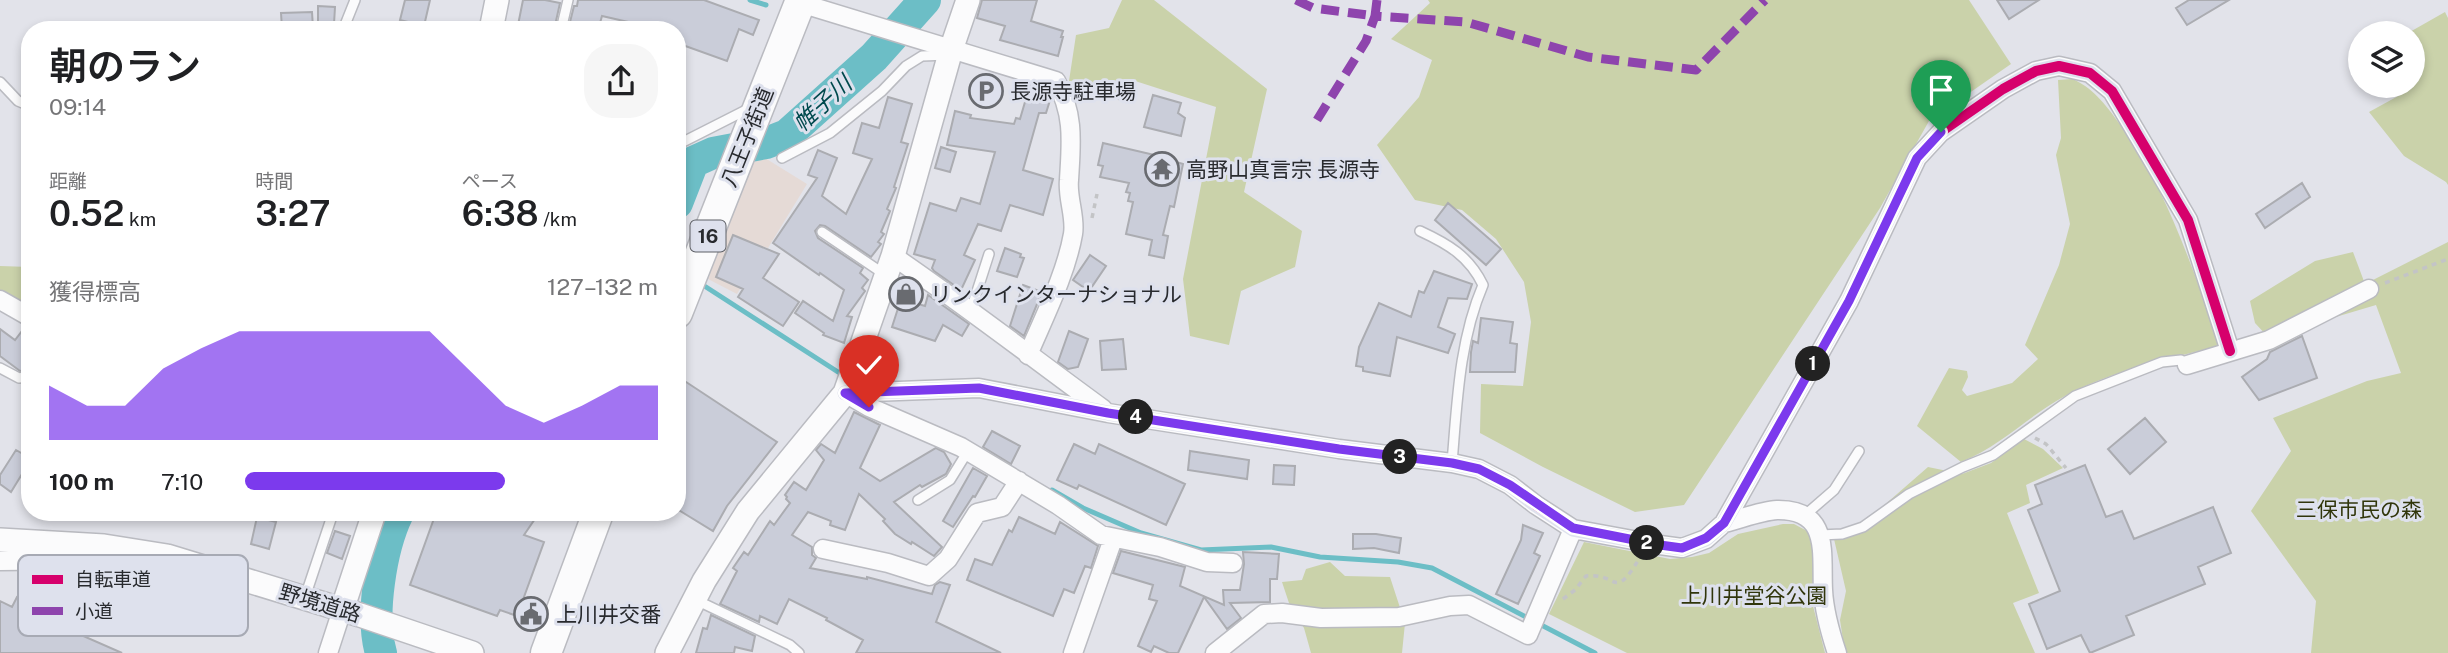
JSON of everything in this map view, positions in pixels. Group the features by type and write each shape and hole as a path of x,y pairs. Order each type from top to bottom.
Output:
{"highway":[{"name":"八王子街道","path":"686,290 800,1"},
{"path":"546,653 595,521"}],"street":[{"path":"493,21 497,0"},
{"path":"667,653 694,599 748,511 845,393 890,266 968,0"},
{"path":"800,1 951,52 1056,81 1066,99 1073,145 1068,184 1074,232 1055,293 1028,355"},
{"path":"845,393 979,388 1108,413 1339,449 1452,463 1479,469 1510,485 1573,528 1682,548 1706,538 1724,523 1849,301 1917,158 1941,132 2003,89 2036,71 2059,66 2090,74 2112,91 2188,220 2230,351"},
{"path":"890,266 971,310 1108,413"},
{"path":"2187,365 2269,340 2369,289"},
{"path":"0,300 21,312"},
{"path":"845,393 869,407 968,451 1101,535 1160,547 1207,562 1233,563"},
{"path":"823,549 888,563 929,576 948,559 976,513 1002,507 1019,481"},
{"path":"1724,523 1777,510 1804,516 1818,528 1823,550 1826,614 1837,653"},
{"path":"328,653 351,613 372,521"},
{"path":"1215,653 1264,614 1282,613 1321,618 1399,617 1450,606 1469,605 1528,635 1573,528"},
{"path":"1073,653 1114,539"},
{"name":"野境道路","path":"0,540 92,545 162,555"},
{"path":"88,555 92,545"},
{"path":"0,561 18,561"},
{"name":"野境道路","path":"248,581 472,653"}],"lane":[{"path":"347,21 355,0"},
{"path":"563,21 568,0"},
{"path":"782,158 830,133 882,91 906,66 922,56 951,52"},
{"path":"0,82 21,102"},
{"path":"686,142 755,116"},
{"path":"1420,230 1466,258 1483,285 1476,301 1459,375 1452,463"},
{"path":"822,232 890,266"},
{"path":"971,310 989,254"},
{"path":"1820,535 1842,534 1863,527 1909,494 1993,455 2075,397 2162,362 2181,360 2187,365"},
{"path":"0,368 21,378"},
{"path":"918,500 950,480 968,451"},
{"path":"1804,516 1834,490 1858,451"},
{"path":"304,598 330,521"},
{"path":"694,599 790,645 799,653"}],"path":[{"path":"1069,85 1132,102"},
{"path":"1095,205 1097,194"},
{"path":"2369,289 2448,259"},
{"path":"2026,434 2046,444 2066,468"},
{"path":"1544,597 1563,599 1575,590 1583,578 1590,575 1615,584 1620,583 1628,578 1641,556"}],"shaded area":[{"path":"750,157 765,158 807,184 737,294 708,279"}],"green space":[{"path":"1122,0 1154,0 1267,89 1244,192 1302,231 1295,267 1241,291 1229,345 1190,336 1183,279 1216,107 1129,79 1116,94 1069,81 1076,35 1109,28"},
{"path":"1428,0 1969,0 2011,64 1929,121 1880,208 1684,505 1635,512 1480,433 1481,384 1523,386 1531,322 1524,282 1496,239 1462,210 1415,200 1377,145 1419,97 1432,60 1391,39 1430,3"},
{"path":"2445,12 2448,18 2448,185 2404,156 2369,112 2395,98 2425,98 2425,23"},
{"path":"2073,79 2088,88 2106,106 2138,151 2165,202 2187,255 2218,346 2140,366 2083,387 2052,404 1989,448 1961,462 1917,426 1949,368 1967,371 1968,377 1962,390 1967,396 2012,383 2038,359 2025,345 2059,265 2070,224 2056,155 2061,138 2058,80"},
{"name":"三保市民の森","path":"2448,242 2448,653 2311,653 2316,601 2251,511 2291,451 2273,418 2367,381 2401,373 2376,305 2268,337 2255,323 2250,301 2315,261 2353,252 2365,284"},
{"path":"0,266 21,267 21,303 0,292"},
{"path":"2024,439 2043,449 2063,468 2026,485 2030,503 2007,513 2039,593 2013,603 2035,653 1845,653 1840,620 1846,591 1834,539 1850,535 1928,467 1962,474 1991,463"},
{"name":"上川井堂谷公園","path":"1794,524 1809,532 1818,559 1813,575 1812,602 1825,653 1627,653 1549,614 1584,542 1670,559 1709,553 1738,534"},
{"path":"1330,562 1345,576 1390,577 1405,623 1402,653 1311,653 1304,628 1291,609 1282,582 1302,580 1306,569"}],"building":[{"path":"405,0 430,0 425,21 400,20"},
{"path":"523,0 560,3 556,21 519,21"},
{"path":"578,0 704,0 759,20 753,35 739,29 727,61 686,46 686,21 624,21 602,16 601,21 570,21 574,6 577,6"},
{"path":"982,0 1037,0 1031,21 1063,31 1058,56 1000,40 1005,26 977,18"},
{"path":"1997,0 2039,0 2009,19"},
{"path":"2189,0 2229,0 2187,25 2176,8"},
{"path":"318,6 335,7 334,21 318,21"},
{"path":"312,12 313,21 282,21 281,13"},
{"path":"1030,85 1048,90 1051,97 1046,113 1039,113 1023,170 1053,179 1043,215 1010,205 1001,231 978,224 964,255 975,260 961,290 934,271 932,268 935,260 914,254 930,203 956,211 961,198 980,204 995,152 947,145 955,111 971,115 970,118 1014,124 1016,118 1020,119"},
{"path":"1153,95 1181,103 1178,113 1185,118 1181,136 1144,127"},
{"path":"888,97 912,104 901,142 908,144 894,187 896,188 887,209 890,211 881,232 884,234 878,242 881,244 871,257 825,226 820,225 815,231 818,238 863,268 860,273 868,280 862,288 865,291 847,316 852,317 844,343 823,335 824,333 795,313 803,301 833,321 844,290 773,243 817,178 808,175 818,150 837,158 822,196 846,214 872,159 853,153 862,123 879,128"},
{"path":"1103,143 1183,164 1174,207 1170,206 1163,235 1168,236 1164,258 1149,255 1152,240 1126,234 1133,202 1128,201 1130,193 1126,192 1129,183 1100,177 1103,166 1098,165"},
{"path":"941,147 956,152 950,172 935,168"},
{"path":"2302,183 2310,197 2265,228 2256,214"},
{"path":"1448,203 1501,249 1486,265 1435,220"},
{"path":"733,235 779,254 763,278 799,302 783,326 738,297 743,289 716,277"},
{"path":"1005,248 1021,254 1020,257 1024,258 1017,277 997,271"},
{"path":"1090,255 1106,266 1089,291 1073,280"},
{"path":"1434,271 1472,284 1467,299 1448,298 1438,327 1455,334 1448,353 1397,337 1390,376 1363,371 1363,367 1356,366 1359,347 1379,303 1411,317 1419,291 1424,293"},
{"path":"1023,285 1042,292 1024,336 1010,326"},
{"path":"928,295 969,324 962,336 943,325 935,341 892,327 901,299 925,306"},
{"path":"1481,318 1513,322 1510,343 1517,344 1515,372 1470,372 1473,341 1478,343"},
{"path":"0,329 15,340 21,332 20,371 0,356"},
{"path":"1069,331 1088,339 1078,367 1068,369 1058,362"},
{"path":"2302,336 2317,378 2259,400 2242,377 2267,359 2270,352"},
{"path":"1123,339 1126,369 1102,370 1100,341"},
{"path":"686,382 777,442 727,506 713,531 686,514"},
{"path":"854,412 880,425 860,468 880,481 936,448 944,452 951,464 946,474 922,487 920,485 894,502 942,547 934,556 895,534 883,521 885,519 859,494 845,530 808,512 792,535 812,547 812,555 816,558 810,568 867,577 932,594 935,585 940,582 950,585 936,622 1001,653 856,653 863,640 789,599 777,624 760,616 759,622 720,604 737,571 733,568 744,552 748,555 770,521 774,525 790,503 785,495 794,482 806,490 824,460 816,450 821,444 835,453"},
{"path":"2145,418 2166,442 2130,474 2108,449"},
{"path":"992,431 1020,446 1011,464 983,447"},
{"path":"1074,444 1095,454 1099,444 1185,484 1166,525 1079,485 1077,489 1057,480"},
{"path":"16,450 21,453 21,476 11,492 0,484 0,475"},
{"path":"1190,451 1249,460 1247,479 1188,470"},
{"path":"1274,465 1295,466 1294,485 1273,484"},
{"path":"2085,465 2106,517 2122,511 2134,539 2213,507 2231,553 2198,567 2205,584 2126,616 2134,635 2090,653 2081,635 2047,649 2029,604 2060,591 2028,510 2042,504 2035,485"},
{"path":"973,468 987,476 953,527 943,521"},
{"path":"1019,517 1055,534 1060,522 1098,546 1091,568 1085,566 1074,593 1064,589 1053,616 967,580 975,559 992,565 1009,530 1012,532"},
{"path":"256,521 276,522 269,549 251,544"},
{"path":"433,521 534,521 524,535 544,542 517,616 500,610 497,616 410,585"},
{"path":"1523,525 1543,533 1534,553 1540,556 1518,604 1496,594 1521,540"},
{"path":"335,531 350,536 342,559 327,553"},
{"path":"1353,534 1401,538 1399,553 1374,548 1353,549"},
{"path":"1121,551 1185,567 1180,586 1224,605 1223,590 1240,590 1243,552 1279,554 1277,579 1270,579 1270,602 1230,603 1241,618 1227,629 1204,597 1178,653 1169,653 1154,646 1151,652 1138,646 1157,601 1149,599 1153,585 1113,573"},
{"path":"18,597 18,636 83,636 122,653 0,653 0,601 12,607"},
{"path":"711,615 755,636 752,651 735,647 734,653 696,653 703,628 707,629"}],"waterway":[{"path":"750,0 766,5"},
{"name":"帷子川","path":"686,180 693,162 713,153 766,143 787,135 874,57 925,0"},
{"path":"864,51 874,57"},
{"path":"706,287 838,372"},
{"path":"1052,490 1083,508 1141,533 1201,550 1271,547 1320,557 1398,562 1432,568 1595,653"},
{"name":"帷子川","path":"381,653 377,620 379,582 395,521"}],"marked path":[{"path":"1296,0 1313,8 1375,16 1377,0"},
{"path":"1317,120 1366,41 1375,16 1466,22 1588,57 1696,70 1765,0"}],"cycle path":[{"path":"845,393 979,388 1108,413 1339,449 1452,463 1479,469 1510,485 1573,529 1682,548 1706,539 1724,523 1849,301 1917,158 1941,132 2003,89 2036,71 2059,66 2090,73 2112,91 2188,220 2230,351"}],"place":[{"name":"長源寺駐車場","path":"986,91"},
{"name":"高野山真言宗 長源寺","path":"1162,169"},
{"name":"リンクインターナショナル","path":"906,294"},
{"name":"上川井交番","path":"531,614"}],"route":[{"path":"869,407 845,393 979,388 1108,413 1339,449 1452,463 1479,469 1510,485 1573,528 1682,548 1706,538 1724,523 1849,301 1917,158 1941,132"}]}
